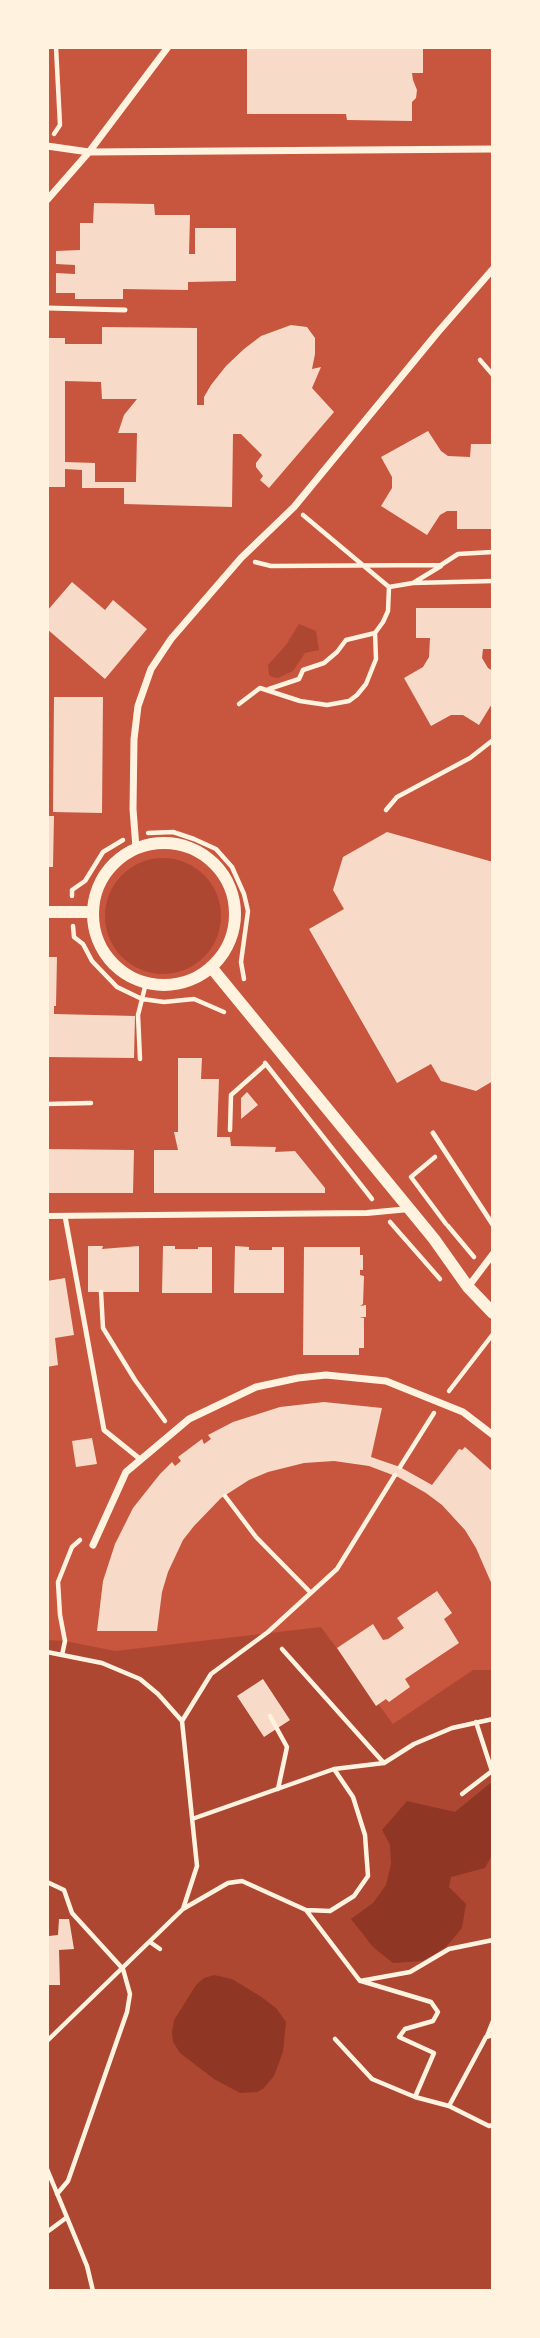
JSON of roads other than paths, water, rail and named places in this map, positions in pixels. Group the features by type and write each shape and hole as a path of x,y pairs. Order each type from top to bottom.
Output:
{"street":[{"path":"47,200 89,152 168,47"},
{"path":"47,145 89,152 493,149"},
{"path":"136,848 133,834 134,739 138,706 151,668 171,639 241,558 295,507 493,269"},
{"path":"160,842 185,846 207,857 224,876 234,899 234,924 227,947 211,967 192,979 169,985 146,983 113,964 102,949 95,931 95,896 110,868 122,856 136,848 160,842"},
{"path":"47,912 93,912"},
{"path":"211,967 434,1239 468,1287 493,1313"},
{"path":"47,1216 382,1213 409,1209"},
{"path":"468,1287 493,1254"},
{"path":"93,1545 126,1472 189,1419 256,1387 326,1375 386,1381 463,1412 493,1435"}],"lane":[{"path":"47,309 125,310"},
{"path":"433,1133 493,1225"},
{"path":"65,1216 104,1430 140,1459"}]}
